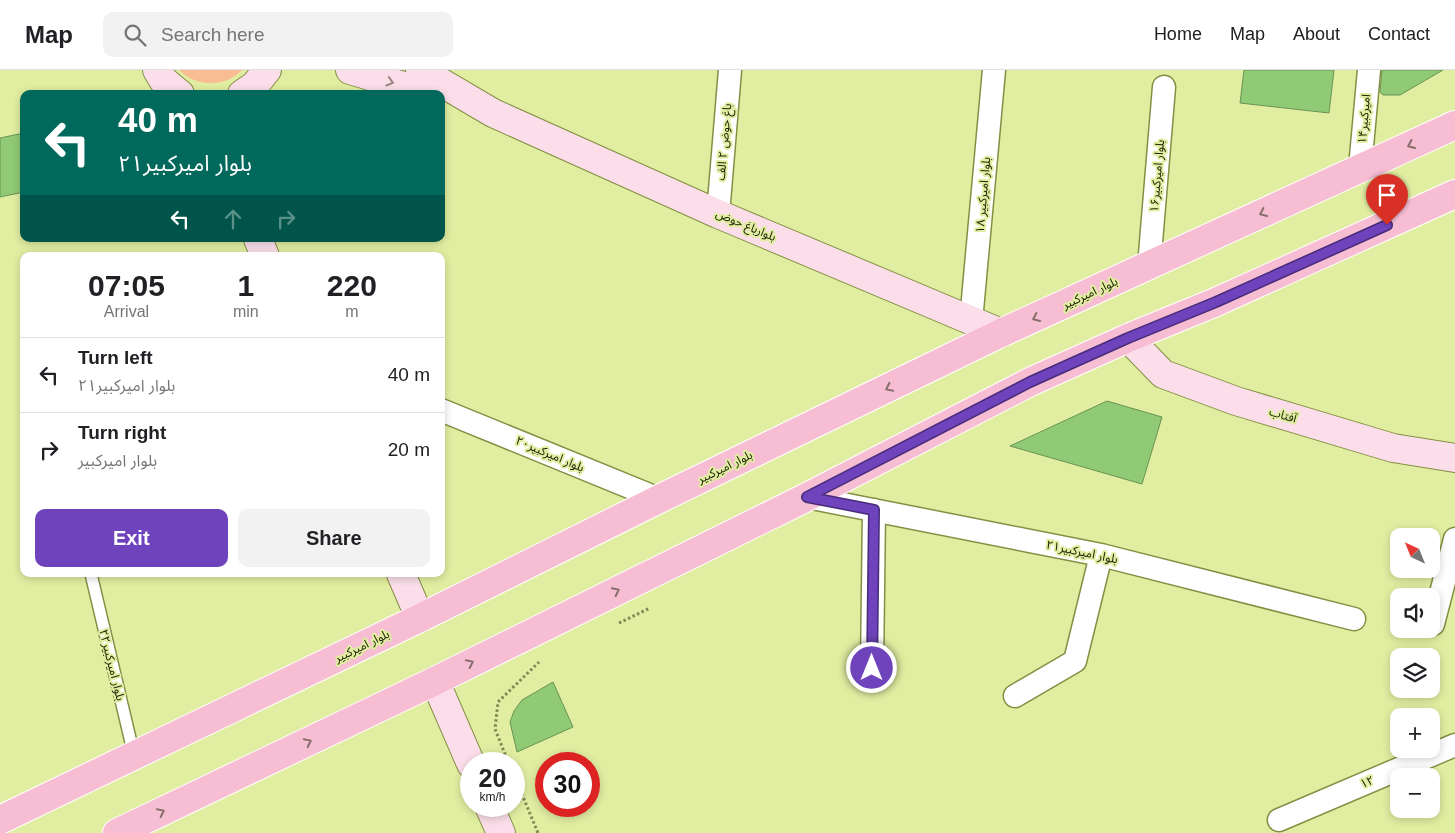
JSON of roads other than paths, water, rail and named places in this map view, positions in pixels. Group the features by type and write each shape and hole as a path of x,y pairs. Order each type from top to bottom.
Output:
{"main road":[{"path":"157,70 163,80 175,90"},
{"path":"248,90 255,85 267,70"},
{"path":"350,70 417,90"},
{"name":"بلوارباغ حوض","path":"420,70 493,113 718,214 1001,333"},
{"name":"بلوارباغ حوض","path":"445,98 493,113"},
{"name":"بلوار امیرکبیر","path":"0,820 420,618 658,499 1001,333 1455,125"},
{"path":"118,833 435,681 807,497 1030,382 1128,338 1216,302 1455,194"},
{"name":"آفتاب","path":"1128,338 1163,374 1209,391 1393,448 1455,458"},
{"path":"402,577 420,618"},
{"path":"435,681 466,752"},
{"path":"494,817 501,833"}],"street":[{"name":"باغ حوض ۲ الف","path":"718,214 730,70"},
{"name":"۱۸ بلوار امیرکبیر","path":"971,321 994,70"},
{"name":"امیرکبیر۱۴","path":"1360,168 1369,70"},
{"name":"بلوار امیرکبیر۱۶","path":"1149,266 1164,87"},
{"name":"بلوار امیرکبیر۲۰","path":"445,412 658,499"},
{"name":"بلوار امیرکبیر۲۱","path":"807,497 1101,555 1354,619"},
{"path":"872,668 874,510"},
{"path":"1440,597 1455,540"},
{"path":"1015,696 1075,661 1101,555"},
{"name":"۱۲","path":"1279,820 1455,745"}],"lane":[{"name":"بلوار امیرکبیر۲۲","path":"92,577 134,756"}]}
